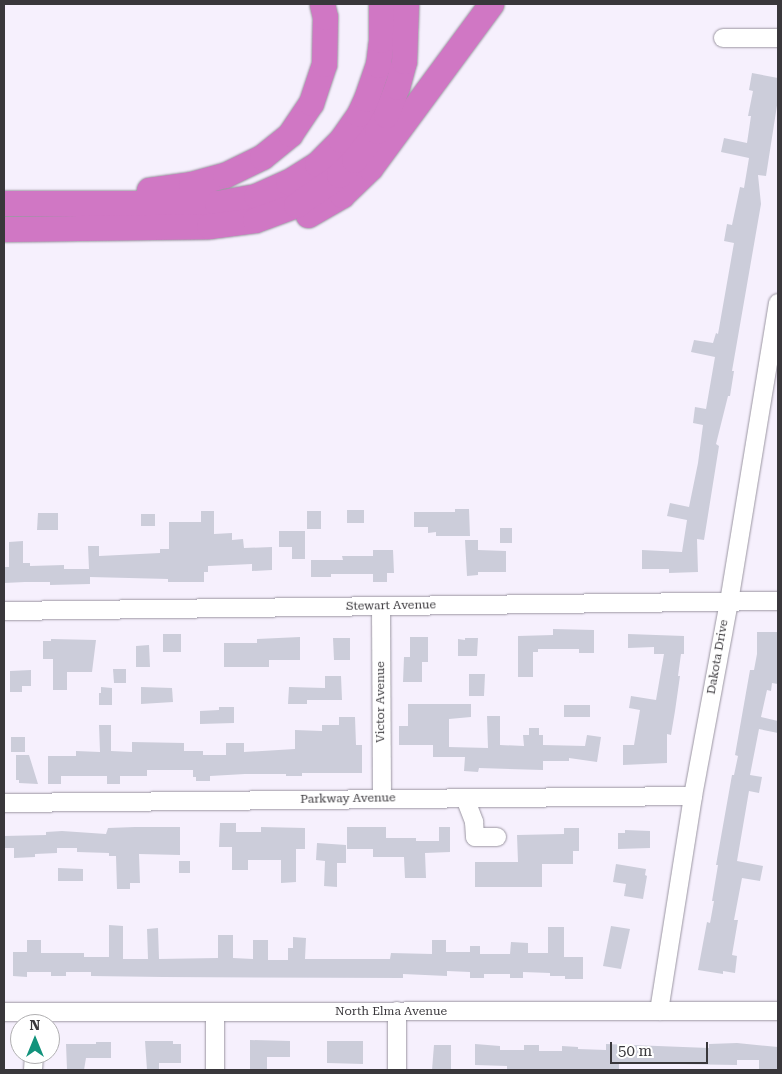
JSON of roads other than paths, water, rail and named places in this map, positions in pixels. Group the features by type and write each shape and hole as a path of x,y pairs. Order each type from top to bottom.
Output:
{"highway":[{"path":"4,198 175,187 225,175 262,157 290,134 303,117 318,84 326,43 325,17 322,4"},
{"path":"119,229 203,237 233,237 270,230 326,206 342,196 370,168 490,4"},
{"path":"4,202 217,203 242,200 274,190 317,164 341,140 353,124 373,82 380,50 381,14"},
{"path":"4,229 119,229 234,224 277,213 315,193 339,175 354,160 382,123 401,74 406,48 407,14"}],"street":[{"path":"722,38 778,38"},
{"name":"Dakota Drive","path":"659,1011 693,796 728,602 778,303"},
{"name":"Stewart Avenue","path":"4,611 778,601"},
{"name":"Victor Avenue","path":"381,606 382,798"},
{"name":"Parkway Avenue","path":"4,803 693,796"},
{"path":"464,798 474,822 475,837 497,837"},
{"name":"North Elma Avenue","path":"60,1017 215,1012 778,1011"},
{"path":"215,1012 215,1070"},
{"path":"397,1012 397,1070"}]}
